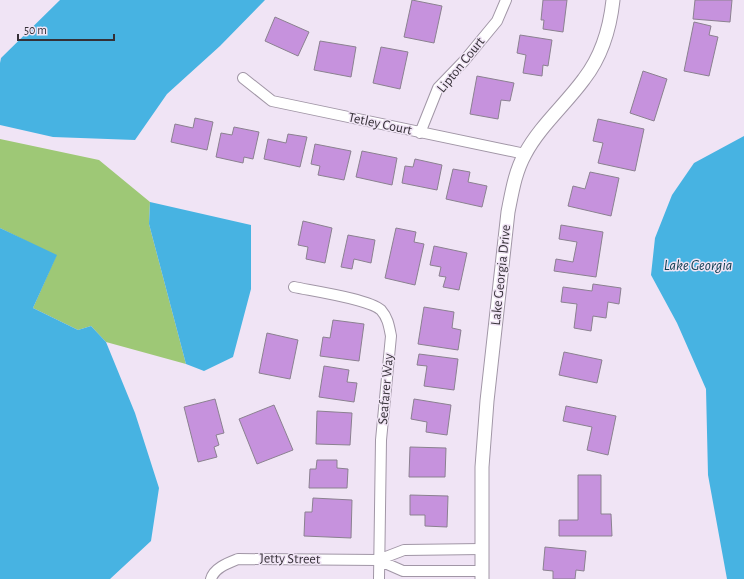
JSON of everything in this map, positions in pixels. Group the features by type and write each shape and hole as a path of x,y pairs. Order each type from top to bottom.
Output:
{"street":[{"name":"Lipton Court","path":"420,133 438,88 464,61 496,21 506,0"},
{"name":"Lake Georgia Drive","path":"482,575 482,466 489,385 508,212 513,183 525,154 545,124 584,79 600,53 611,18 613,0"},
{"name":"Tetley Court","path":"243,78 272,101 525,154"},
{"name":"Seafarer Way","path":"294,287 368,303 380,310 388,322 391,336 381,440 378,560"},
{"name":"Jetty Street","path":"211,579 211,576 223,564 238,559 378,560 404,550 482,549"},
{"name":"Jetty Street","path":"378,560 403,571 482,575"},
{"path":"378,560 379,579"}],"green space":[{"path":"0,139 99,160 150,202 149,224 186,364 106,342 91,326 78,330 33,308 56,256 0,228"}],"water":[{"path":"60,0 265,0 220,46 167,94 135,140 53,137 0,125 1,58"},
{"name":"Lake Georgia","path":"744,136 744,579 727,579 708,475 706,389 677,323 651,275 655,238 672,195 694,163"},
{"path":"150,202 251,225 251,289 233,357 204,371 186,364 149,224"},
{"path":"0,228 57,255 33,308 78,330 91,326 106,342 135,413 159,488 151,541 110,579 0,579"}],"building":[{"path":"412,0 442,6 434,43 404,37"},
{"path":"543,0 567,0 563,32 543,29 544,20 541,20"},
{"path":"695,0 732,0 730,22 693,19"},
{"path":"275,17 309,32 298,56 265,41"},
{"path":"694,22 711,26 709,35 718,37 709,76 684,71"},
{"path":"520,35 552,40 548,66 543,65 542,76 523,73 526,55 517,53"},
{"path":"320,41 356,47 351,77 314,70"},
{"path":"381,47 408,52 400,89 373,83"},
{"path":"643,71 667,79 654,121 630,113"},
{"path":"477,76 514,83 510,101 501,100 498,119 470,114"},
{"path":"195,118 213,122 207,150 171,142 175,124 193,128"},
{"path":"598,119 644,129 635,171 598,163 603,143 593,141"},
{"path":"234,127 259,132 253,159 244,157 243,163 216,157 221,133 232,135"},
{"path":"288,134 307,137 300,167 264,159 268,139 286,143"},
{"path":"315,144 351,151 344,180 318,175 320,166 311,164"},
{"path":"362,151 397,158 392,185 356,177"},
{"path":"415,159 442,165 437,190 402,183 405,166 413,167"},
{"path":"453,169 470,172 468,182 487,186 482,207 446,199"},
{"path":"590,172 619,178 611,216 568,206 573,186 585,189"},
{"path":"303,221 332,228 325,263 306,259 308,247 298,245"},
{"path":"561,225 603,232 596,277 554,271 556,259 573,262 577,242 559,239"},
{"path":"396,228 416,232 414,242 424,244 415,285 385,278"},
{"path":"348,235 375,240 371,263 354,259 352,269 341,267"},
{"path":"434,246 467,253 459,290 443,287 446,277 439,276 441,267 430,265"},
{"path":"593,284 621,288 619,304 608,302 606,318 593,316 591,331 574,328 577,304 561,302 563,287 592,291"},
{"path":"424,307 454,312 452,328 461,330 458,350 418,344"},
{"path":"333,320 364,324 359,361 320,356 323,337 330,338"},
{"path":"267,333 298,340 290,379 259,373"},
{"path":"564,352 602,360 597,383 559,375"},
{"path":"419,354 458,359 454,390 424,386 427,366 417,365"},
{"path":"324,366 349,370 347,382 357,383 354,402 319,397"},
{"path":"215,399 224,433 216,435 219,445 214,447 217,457 198,462 184,407"},
{"path":"414,399 451,405 447,435 426,432 427,422 411,419"},
{"path":"274,405 293,450 257,464 239,419"},
{"path":"566,406 616,416 608,455 587,450 592,427 563,421"},
{"path":"317,411 352,413 350,445 316,444"},
{"path":"410,447 446,448 445,477 409,477"},
{"path":"317,460 337,460 337,468 348,469 347,488 309,488 310,469 316,469"},
{"path":"578,475 601,475 601,514 611,514 612,536 559,536 559,520 578,520"},
{"path":"410,495 448,496 447,527 425,526 425,515 410,515"},
{"path":"313,498 352,500 351,538 304,536 305,512 312,512"},
{"path":"545,547 586,551 584,571 576,570 575,579 553,579 553,571 543,570"}]}
